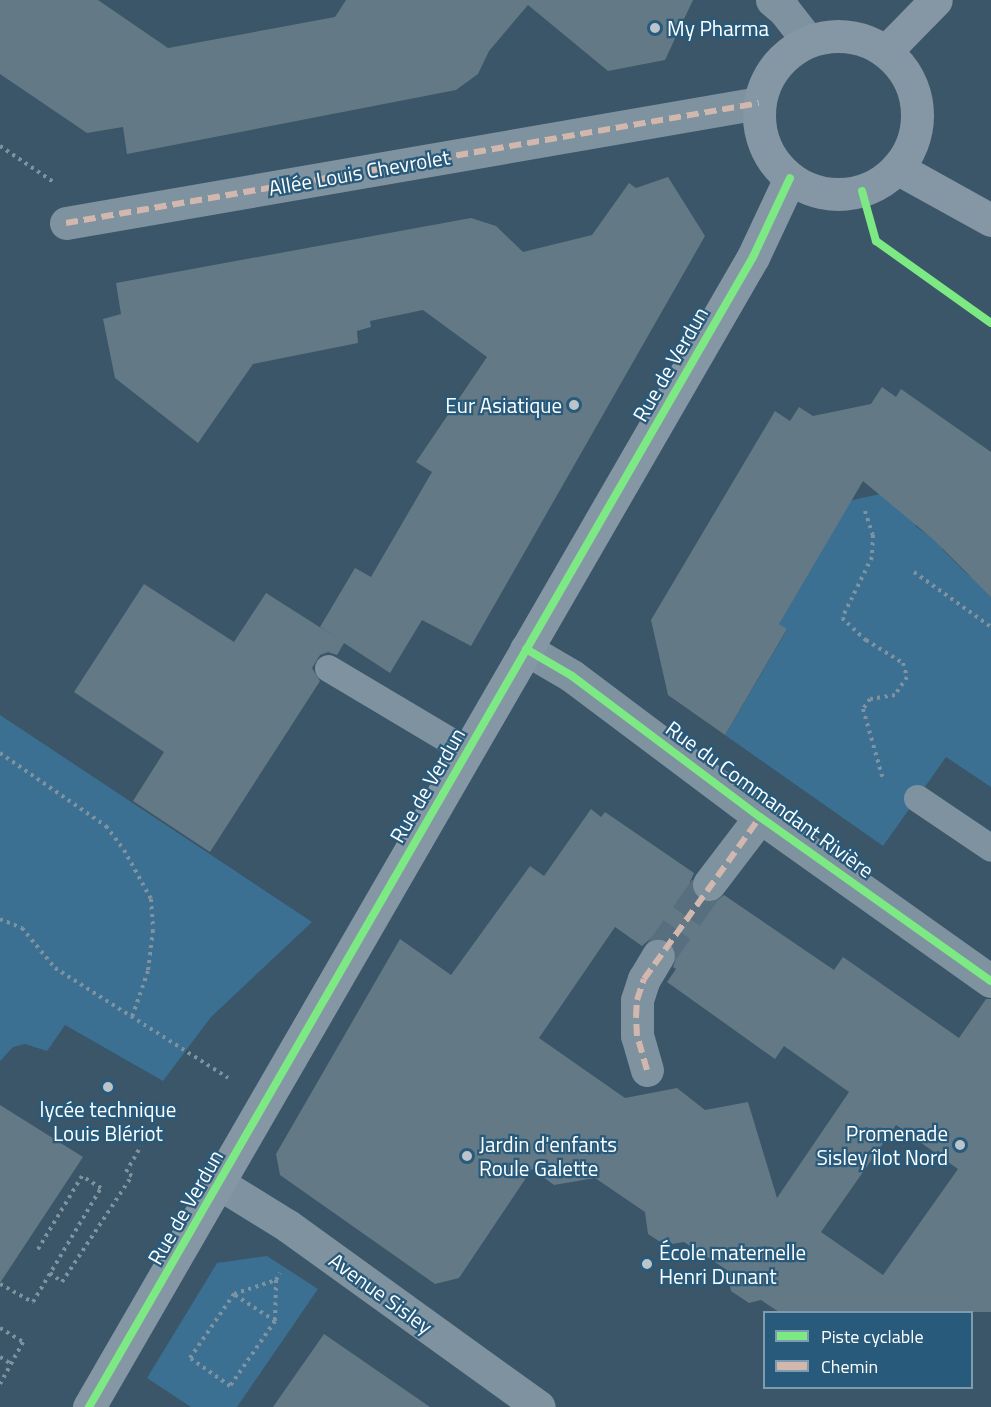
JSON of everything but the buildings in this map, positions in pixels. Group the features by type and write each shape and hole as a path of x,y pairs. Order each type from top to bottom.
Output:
{"street":[{"path":"772,0 784,10 808,41"},
{"path":"886,51 936,0"},
{"path":"835,35 848,36 874,44 886,51 909,78 916,101 914,136 897,168 872,186 847,194 817,192 789,178 767,152 758,120 763,87 780,59 808,41 835,35"},
{"name":"Allée Louis Chevrolet","path":"66,223 759,103"},
{"path":"897,168 991,219"},
{"name":"Rue de Verdun","path":"89,1407 766,234 789,178"},
{"name":"Rue du Commandant Rivière","path":"526,649 572,676 760,817 991,981"},
{"path":"709,884 760,817"},
{"path":"646,1070 637,1036 637,1000 644,979 658,956"},
{"name":"Avenue Sisley","path":"219,1184 305,1238 539,1407"}],"lane":[{"path":"328,668 467,751"},
{"path":"917,798 991,848"}],"path":[{"path":"0,146 59,185 66,223"},
{"path":"865,512 873,535 872,557 842,618 866,640 903,663 907,677 895,695 870,699 863,709 881,778 917,798"},
{"path":"914,572 991,627"},
{"path":"0,753 106,826 124,850 151,899 153,930 148,971 132,1017"},
{"path":"0,919 22,928 54,968 267,1101"},
{"path":"50,1273 62,1282 132,1176 126,1172 141,1146"},
{"path":"0,1284 33,1302 100,1188 82,1176 37,1251"},
{"path":"276,1280 234,1294 190,1358 230,1386 275,1322 276,1280 305,1238"},
{"path":"234,1294 275,1322"},
{"path":"0,1328 23,1342 0,1384"},
{"path":"0,1357 11,1364"}],"shaded area":[{"path":"889,492 923,516 915,526 944,546 942,549 966,573 991,591 991,787 946,757 883,846 725,735 787,630 779,624 839,503"},
{"path":"0,715 312,922 211,1017 163,1081 65,1025 47,1051 25,1044 13,1047 0,1061"},
{"path":"267,1256 318,1289 237,1407 191,1407 147,1378 217,1263"}],"tunnel":[{"path":"658,956 709,884"}],"marked path":[{"path":"66,223 759,103"},
{"path":"647,1070 637,1036 636,1017 637,1000 644,979 760,817"}],"cycle path":[{"path":"89,1407 753,257 790,178"},
{"path":"862,191 876,241 991,323"},
{"path":"526,649 572,676 760,817 991,981"}],"place":[{"name":"My Pharma","path":"655,28"},
{"name":"Eur Asiatique","path":"574,405"},
{"name":"lycée technique Louis Blériot","path":"108,1087"},
{"name":"Promenade Sisley îlot Nord","path":"960,1145"},
{"name":"Jardin d'enfants Roule Galette","path":"467,1156"},
{"name":"École maternelle Henri Dunant","path":"647,1264"}]}
